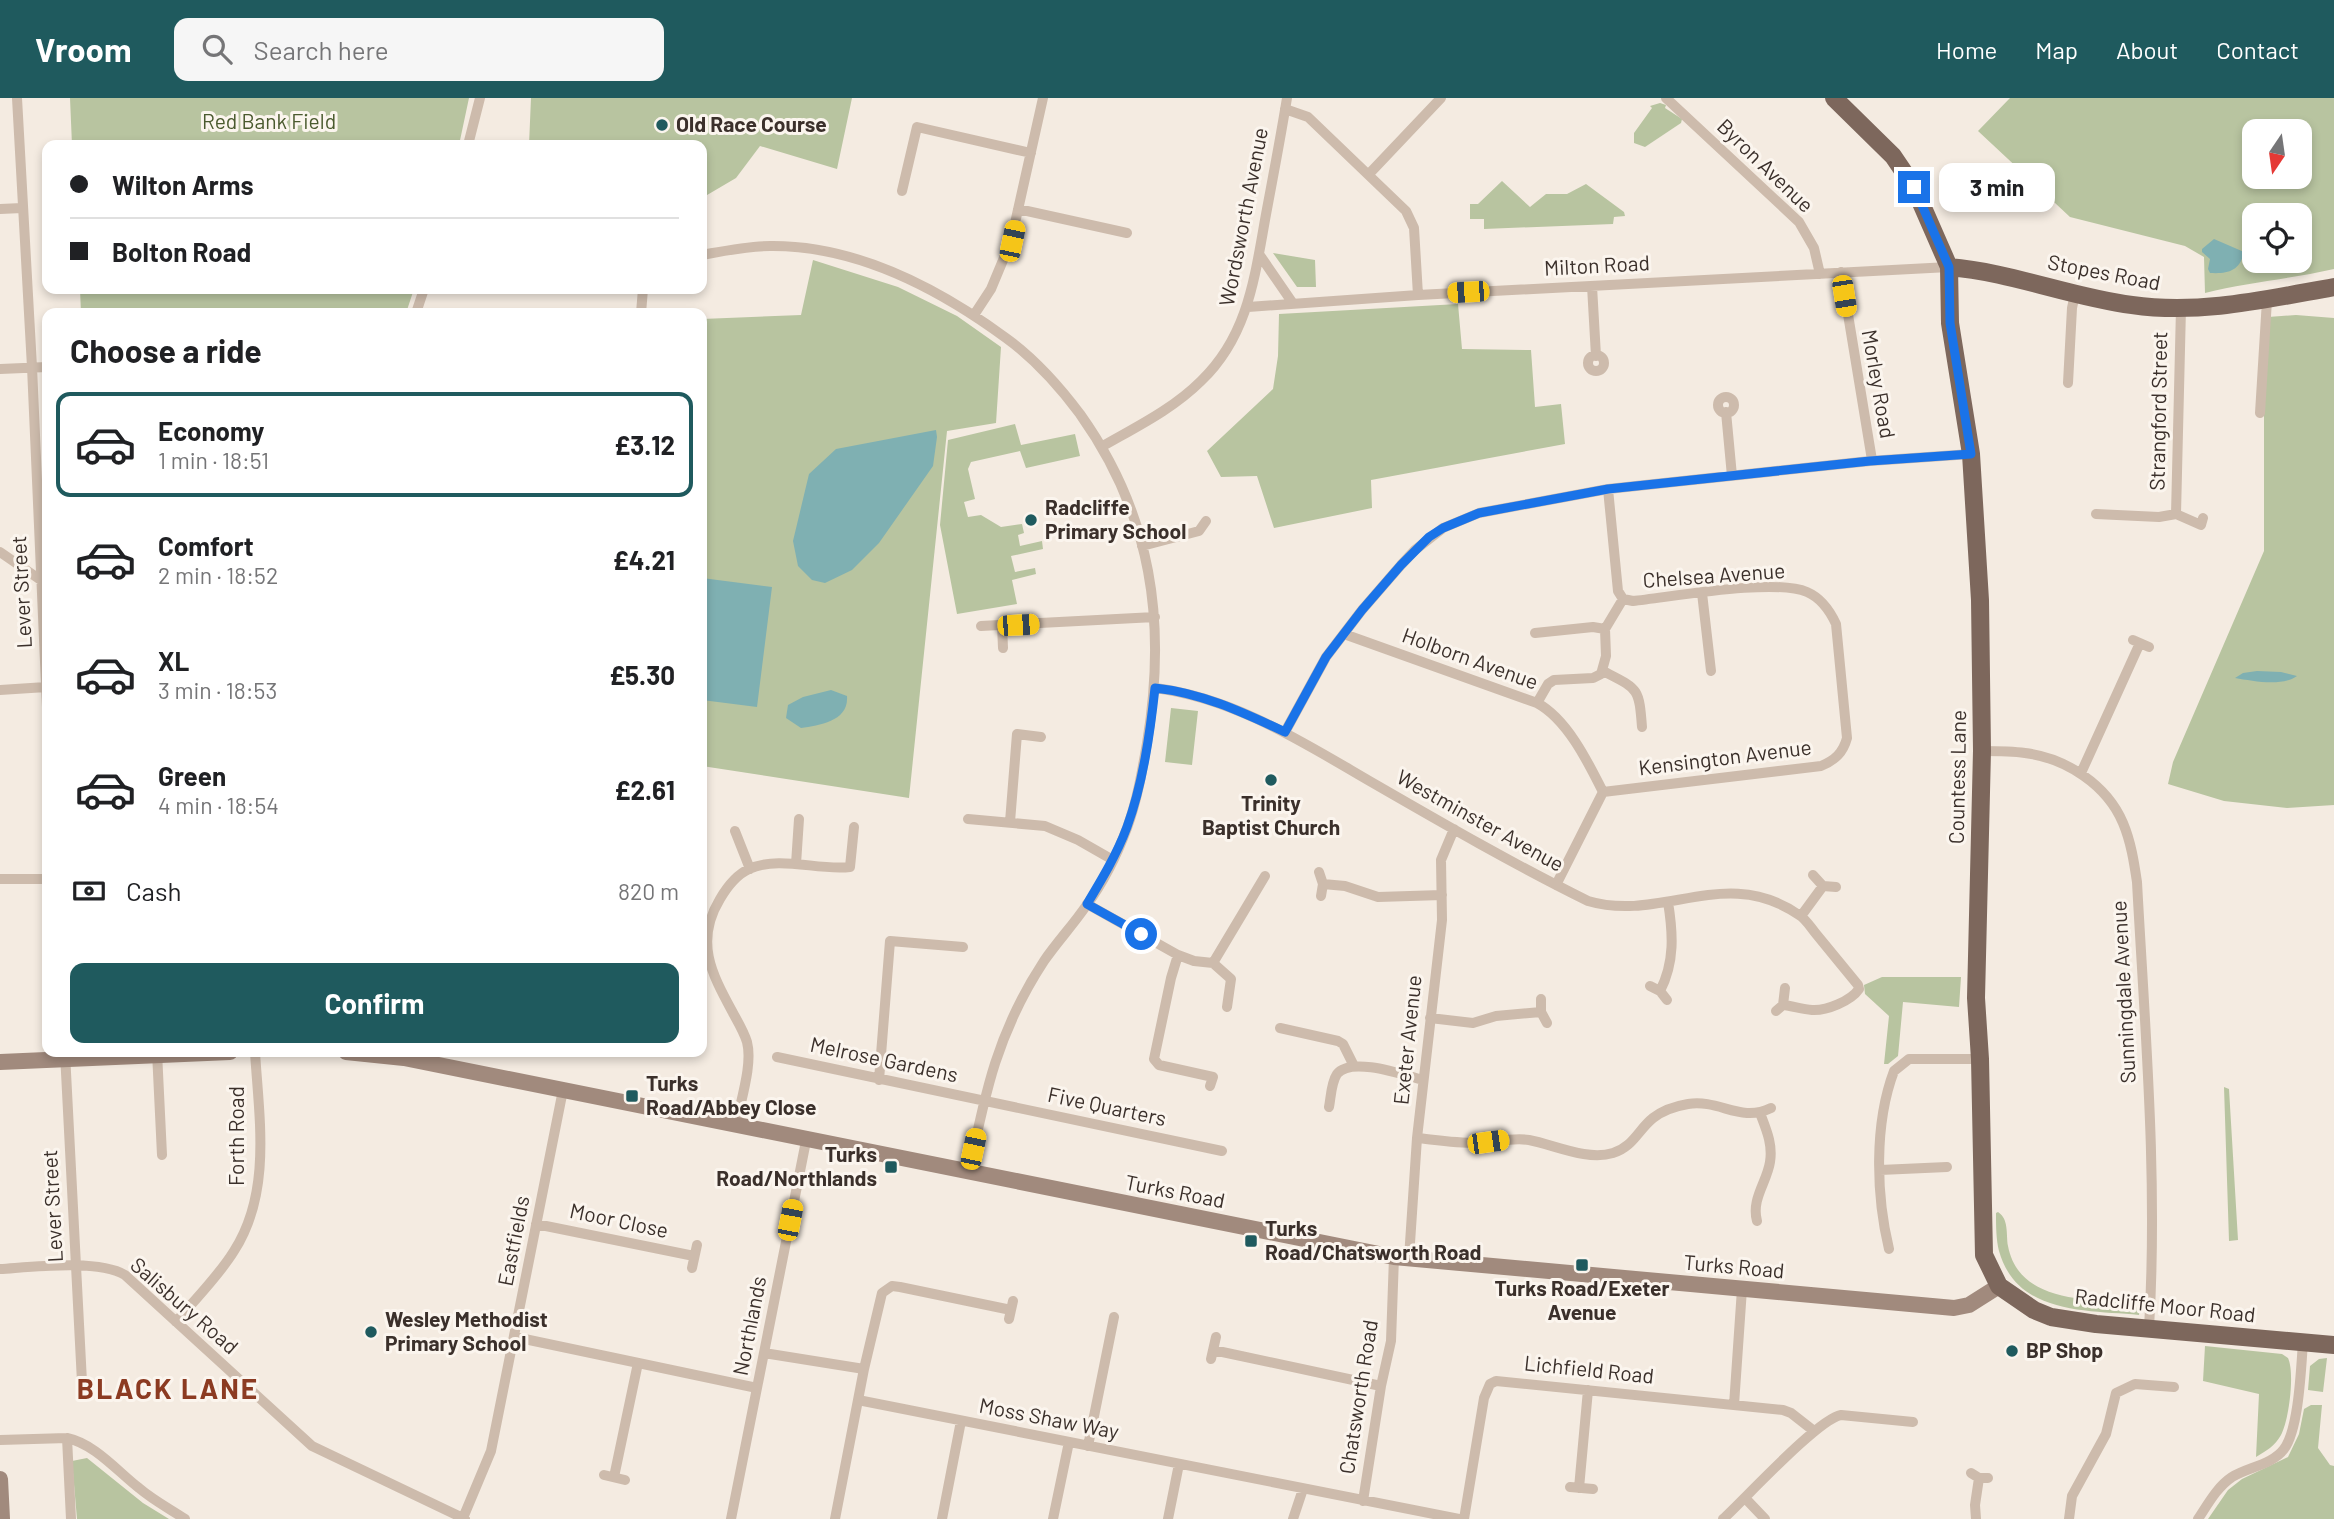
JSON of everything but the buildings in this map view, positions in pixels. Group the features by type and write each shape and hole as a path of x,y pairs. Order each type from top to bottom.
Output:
{"main road":[{"path":"1834,98 1893,156 1914,187 1949,267"},
{"name":"Stopes Road","path":"1949,267 1983,270 2133,306 2181,309 2267,300 2334,287"},
{"name":"Countess Lane","path":"1949,267 1950,323 1971,454 1980,586 1982,751 1976,998 1980,1059 1984,1255 1999,1286"},
{"name":"Radcliffe Moor Road","path":"1999,1286 2034,1310 2051,1317 2334,1345"}],"street":[{"name":"Lever Street","path":"17,98 42,547"},
{"path":"469,140 480,98"},
{"path":"974,315 1002,266 1012,241 1043,98"},
{"path":"1369,174 1441,98"},
{"name":"Byron Avenue","path":"1666,98 1799,222 1814,248 1821,274"},
{"path":"1286,104 1308,117 1412,219 1418,295"},
{"name":"Wordsworth Avenue","path":"1103,446 1169,407 1203,380 1228,349 1248,307 1286,104"},
{"path":"902,191 917,127 1031,153"},
{"path":"0,209 22,208"},
{"path":"1018,209 1127,233"},
{"path":"707,254 770,246 828,251 904,276 974,315 1021,349 1070,401 1103,446 1132,508 1155,617 1155,688 1142,776 1127,827 1113,860 1087,904 1044,961 1018,1007 996,1055 983,1101 969,1172"},
{"path":"1259,254 1292,302"},
{"name":"Milton Road","path":"1248,307 1292,302 1949,267"},
{"name":"Morley Road","path":"1841,272 1872,460"},
{"path":"1592,286 1596,356"},
{"path":"2068,383 2075,294"},
{"path":"2260,413 2267,300"},
{"name":"Strangford Street","path":"2176,514 2181,309"},
{"path":"0,369 42,367"},
{"path":"1726,412 1732,476"},
{"path":"1285,732 1326,657 1415,550 1443,528 1479,513 1608,489 1872,460 1971,454"},
{"path":"1537,703 1548,684 1554,680 1593,678 1603,671 1606,656 1605,629 1623,599 1618,591 1608,489"},
{"name":"Strangford Street","path":"2096,515 2159,517 2176,514 2201,525 2203,518"},
{"path":"1142,546 1199,531 1206,521"},
{"path":"0,552 42,582"},
{"name":"Chelsea Avenue","path":"1623,599 1633,601 1781,586 1806,591 1816,597 1832,614 1838,634 1847,728 1845,748"},
{"path":"1702,593 1711,671"},
{"path":"981,626 1155,617"},
{"path":"1003,625 1003,648"},
{"path":"1535,633 1593,627 1605,629"},
{"name":"Holborn Avenue","path":"1344,634 1548,709 1563,724 1603,792"},
{"path":"2081,773 2141,643"},
{"path":"1603,671 1636,689 1642,727"},
{"path":"0,690 42,687"},
{"name":"Westminster Avenue","path":"1155,688 1181,691 1219,702 1285,732 1556,885 1600,904 1639,905 1710,893 1745,893 1777,903 1801,916 1859,989 1854,996 1822,1009 1812,1010 1779,1008 1785,988"},
{"path":"1010,822 1017,734 1041,737"},
{"name":"Kensington Avenue","path":"1603,792 1821,766 1832,761 1845,748"},
{"name":"Sunningdale Avenue","path":"1982,751 2025,752 2045,757 2081,773 2110,803 2122,822 2132,851 2137,881 2154,1222 2149,1328"},
{"path":"1556,885 1603,792"},
{"path":"796,863 799,818"},
{"path":"968,819 1045,826 1078,839 1113,860"},
{"path":"707,929 722,895 732,881 750,869 772,864 796,863 850,867 854,827"},
{"name":"Exeter Avenue","path":"1401,1258 1442,920 1441,860 1454,829"},
{"path":"736,831 750,869"},
{"path":"1319,872 1322,890 1345,886 1378,897 1442,895"},
{"path":"1813,875 1823,886 1836,887"},
{"path":"1213,962 1265,876"},
{"path":"0,879 42,879"},
{"path":"1801,916 1823,886"},
{"path":"1659,992 1668,975 1672,950 1668,902"},
{"path":"1087,904 1178,955 1194,961 1213,962 1231,979 1227,1007"},
{"path":"879,1080 890,941 962,947"},
{"path":"707,944 711,971 747,1044 747,1064 736,1126"},
{"path":"1178,955 1154,1059 1159,1065 1213,1077 1210,1086"},
{"path":"1541,999 1541,1012 1548,1023"},
{"path":"1430,1018 1473,1023 1496,1016 1541,1012"},
{"path":"1280,1028 1338,1041 1343,1044 1354,1066"},
{"path":"0,1062 46,1057"},
{"name":"Lever Street","path":"65,1057 82,1382"},
{"path":"157,1057 162,1154"},
{"name":"Forth Road","path":"176,1322 232,1255 254,1206 261,1150 256,1057"},
{"name":"Turks Road","path":"394,1057 1401,1258 1954,1308 1969,1305 1999,1286"},
{"name":"Melrose Gardens","path":"777,1057 983,1101"},
{"path":"1889,1249 1880,1234 1880,1170 1882,1116 1894,1071 1909,1059 1980,1059"},
{"path":"1329,1107 1338,1073 1346,1068 1354,1066 1423,1080"},
{"name":"Eastfields","path":"464,1518 491,1451 564,1090"},
{"name":"Five Quarters","path":"983,1101 1222,1151"},
{"path":"1417,1138 1476,1143 1527,1140 1598,1155 1622,1150 1654,1117 1686,1104 1709,1104 1749,1115 1771,1108"},
{"path":"1742,1212 1756,1216 1771,1158 1769,1137 1760,1113"},
{"name":"Northlands","path":"731,1519 806,1141"},
{"path":"1880,1170 1929,1172 1947,1167"},
{"name":"Moor Close","path":"536,1224 696,1251 692,1268"},
{"name":"Chatsworth Road","path":"1363,1501 1391,1341 1401,1258"},
{"name":"Salisbury Road","path":"0,1269 76,1266 117,1270 312,1446 464,1518"},
{"path":"835,1519 882,1293 892,1286 1011,1310"},
{"path":"1734,1405 1742,1289"},
{"path":"1088,1446 1115,1317"},
{"path":"514,1337 757,1388"},
{"path":"1216,1337 1212,1355 1381,1386"},
{"path":"2198,1519 2218,1489 2229,1478 2264,1463 2284,1448 2292,1427 2303,1342"},
{"path":"764,1353 864,1370"},
{"path":"80,1358 94,1358"},
{"path":"614,1477 638,1363"},
{"name":"Lichfield Road","path":"1462,1519 1484,1398 1490,1384 1504,1381 1783,1410 1814,1431"},
{"path":"2069,1519 2072,1496 2106,1434 2116,1393 2135,1384 2174,1388"},
{"path":"2152,1398 2153,1385"},
{"path":"1588,1390 1575,1488 1593,1489"},
{"name":"Moss Shaw Way","path":"858,1400 1363,1501 1422,1516 1462,1519"},
{"path":"1723,1519 1814,1431 1832,1418 1841,1415 1913,1422"},
{"path":"942,1519 961,1421"},
{"path":"67,1438 71,1519"},
{"path":"0,1440 67,1438 97,1453 142,1490 185,1519"},
{"path":"1053,1519 1069,1442"},
{"path":"1168,1519 1179,1464"},
{"path":"1976,1519 1979,1476"},
{"path":"0,1479 2,1519"},
{"path":"1293,1519 1303,1489"},
{"path":"1745,1498 1765,1519"}],"green space":[{"name":"Red Bank Field","path":"70,98 469,98 460,140 72,140"},
{"path":"531,98 852,98 837,169 760,146 736,178 707,195 707,140 529,140"},
{"path":"2010,98 2334,98 2334,269 2205,293 2204,257 2185,246 2070,217 1978,131"},
{"path":"1660,103 1682,119 1681,123 1645,147 1634,143 1634,133 1652,108 1650,106"},
{"path":"1502,181 1530,207 1546,194 1567,194 1586,184 1624,212 1625,216 1614,217 1613,224 1484,229 1484,219 1470,219 1470,204 1478,204"},
{"path":"1273,253 1315,260 1316,287 1297,287"},
{"path":"813,260 898,287 957,316 1001,347 996,423 947,431 909,798 707,767 707,319 801,315"},
{"path":"80,294 412,294 408,308 81,308"},
{"path":"1458,304 1462,349 1531,350 1535,407 1561,404 1565,444 1371,480 1372,508 1274,528 1257,476 1221,477 1207,451 1273,389 1278,356 1279,314"},
{"path":"2296,315 2334,318 2334,805 2287,808 2224,801 2168,784 2173,762 2264,551 2264,403 2268,317"},
{"path":"1015,424 1021,445 1075,434 1080,456 1026,468 1020,451 971,462 968,469 975,499 964,502 968,517 981,515 1001,527 1022,524 1024,533 1018,535 1020,546 1042,541 1043,549 1011,556 1015,572 1035,568 1036,574 1012,580 1017,604 957,614 940,525 948,440"},
{"path":"1171,708 1198,711 1192,765 1165,762"},
{"path":"1882,977 1961,977 1959,1007 1903,1002 1898,1056 1888,1064 1884,1064 1889,1016 1865,994 1864,985"},
{"path":"2224,1087 2229,1089 2238,1240 2229,1241"},
{"path":"1998,1212 2005,1223 2008,1246 2015,1265 2026,1279 2059,1295 2135,1303 2140,1308 2139,1315 2056,1305 2037,1298 2021,1287 2008,1272 1999,1251 1996,1227"},
{"path":"2205,1346 2282,1354 2288,1358 2291,1385 2284,1428 2276,1442 2256,1457 2259,1394 2203,1381"},
{"path":"2327,1358 2323,1392 2308,1390 2310,1366 2319,1359"},
{"path":"2311,1405 2322,1405 2318,1448 2330,1465 2334,1466 2334,1519 2208,1519 2228,1490 2242,1479 2288,1457 2299,1434 2304,1409"},
{"path":"87,1458 143,1503 169,1519 77,1519 72,1461"}],"water":[{"path":"2214,239 2242,251 2242,258 2232,270 2210,273 2210,259 2202,249"},
{"path":"936,430 933,466 879,543 852,570 825,583 812,580 798,566 793,541 809,474 836,449"},
{"path":"707,579 772,587 757,707 707,701"},
{"path":"2257,671 2297,676 2276,682 2235,678 2243,673"},
{"path":"831,690 847,696 843,711 832,720 801,728 786,718 788,705 803,697"}],"place":[{"name":"Old Race Course","path":"662,125"},
{"name":"Radcliffe Primary School","path":"1031,520"},
{"name":"Trinity Baptist Church","path":"1271,780"},
{"name":"Turks Road/Abbey Close","path":"632,1096"},
{"name":"Turks Road/Northlands","path":"891,1167"},
{"name":"Turks Road/Chatsworth Road","path":"1251,1241"},
{"name":"Turks Road/Exeter Avenue","path":"1582,1265"},
{"name":"Wesley Methodist Primary School","path":"371,1332"},
{"name":"BP Shop","path":"2012,1351"}],"district":[{"name":"BLACK LANE","path":"168,1389"}],"route":[{"path":"1141,934 1087,904 1113,860 1136,799 1155,688 1181,691 1219,702 1285,732 1326,657 1362,610 1415,550 1443,528 1479,513 1608,489 1870,461 1971,454 1950,323 1949,267 1914,187"}]}
